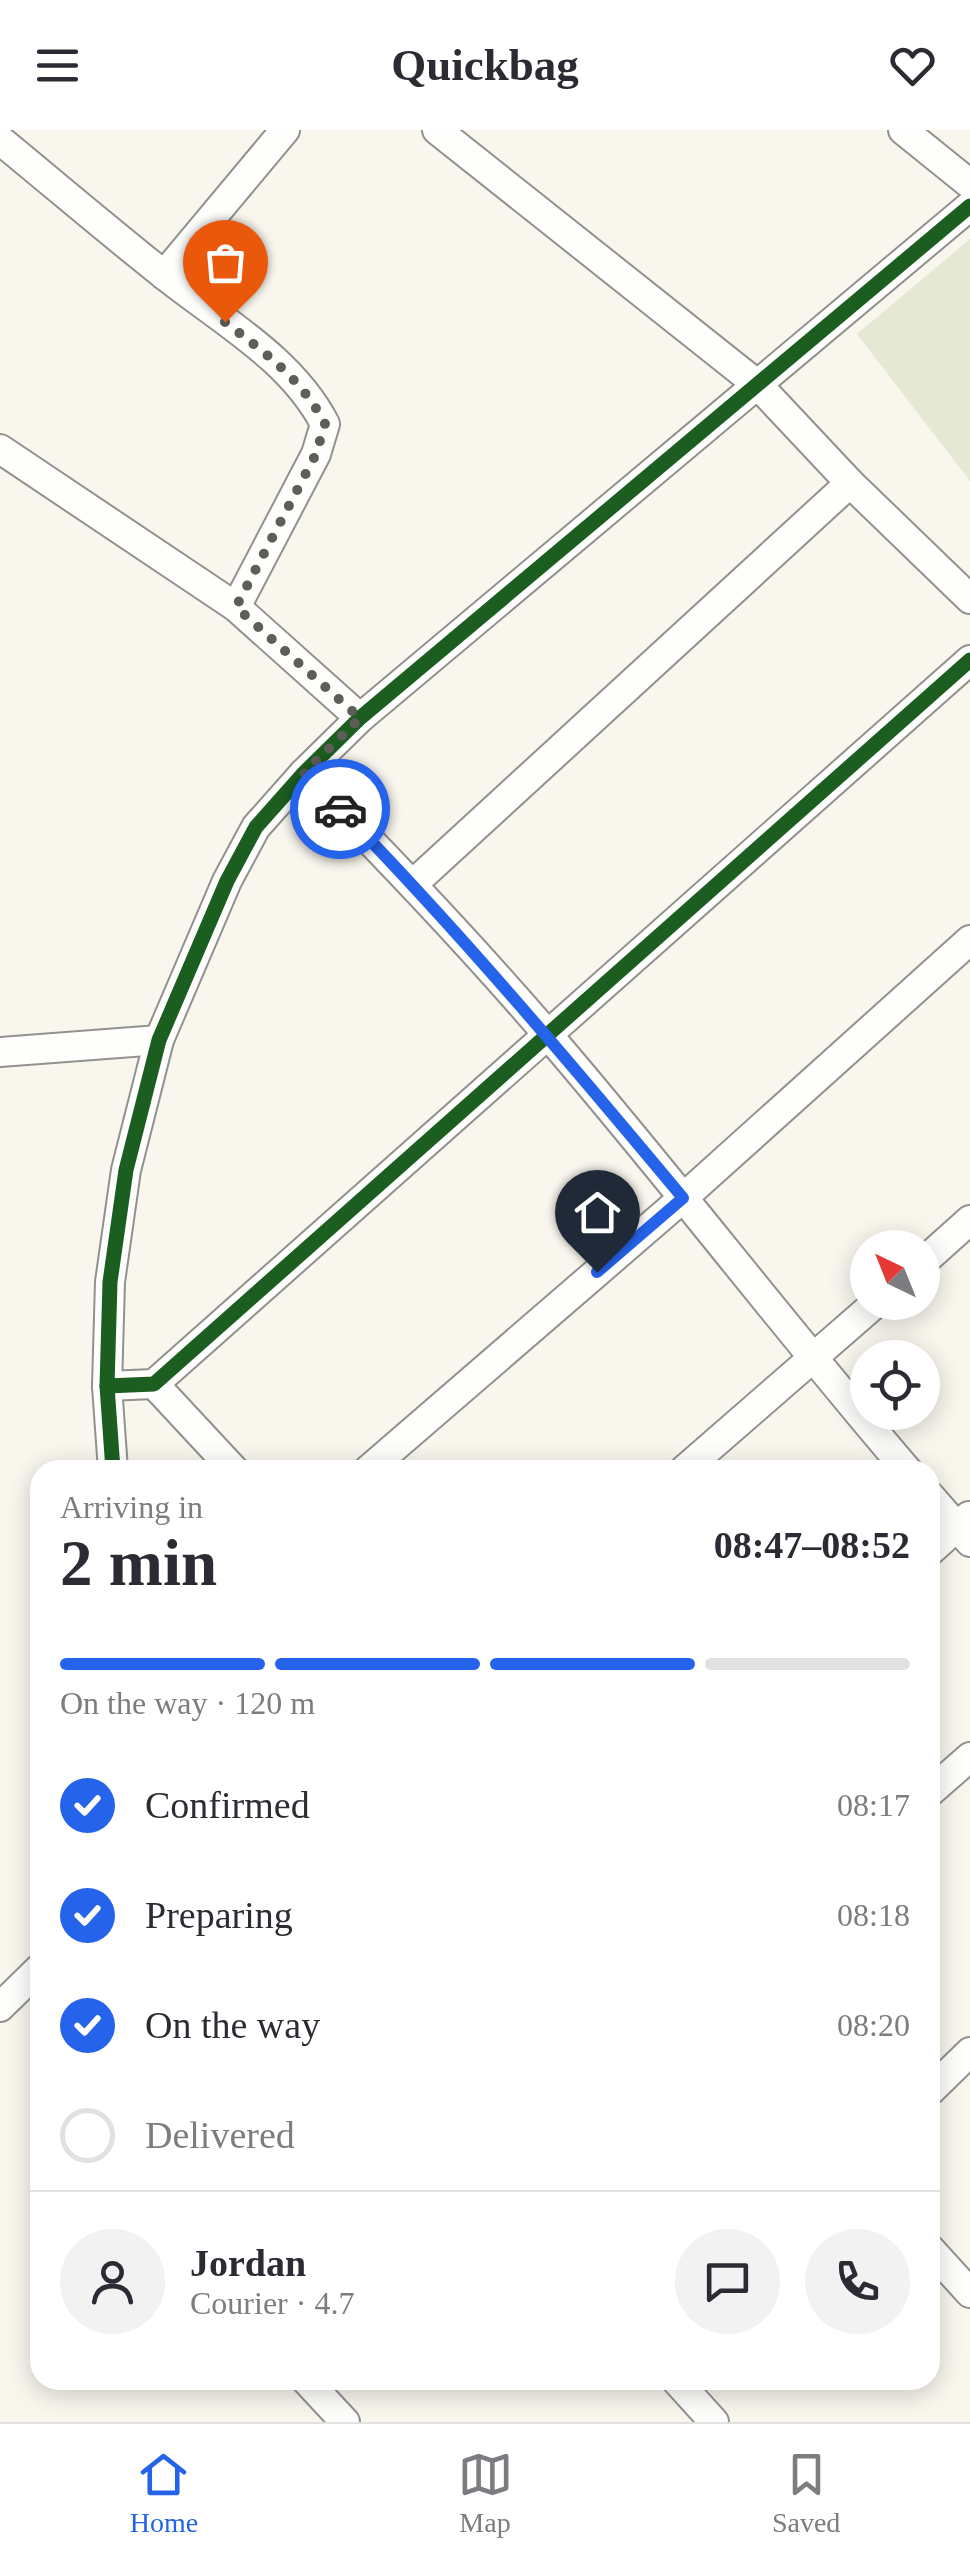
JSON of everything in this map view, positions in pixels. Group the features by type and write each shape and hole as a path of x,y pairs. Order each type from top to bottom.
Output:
{"street":[{"path":"164,275 286,130"},
{"path":"437,130 758,386 850,483 970,599"},
{"path":"903,130 970,184"},
{"path":"0,140 164,275 286,368 312,398 325,424 316,454 236,607"},
{"path":"112,1460 106,1386 110,1282 126,1170 159,1040 227,881 256,827 360,718 970,206"},
{"path":"0,449 236,607 360,718"},
{"path":"413,884 850,483"},
{"path":"106,1386 154,1384 970,660"},
{"path":"304,773 413,884 548,1035 812,1360 898,1460"},
{"path":"380,1460 683,1198 970,940"},
{"path":"0,1052 159,1040"},
{"path":"940,1246 970,1220"},
{"path":"696,1460 857,1320"},
{"path":"154,1384 225,1460"},
{"path":"940,1505 965,1528 940,1544"},
{"path":"940,1783 970,1756"},
{"path":"0,2007 30,1978"},
{"path":"940,2082 970,2052"},
{"path":"940,2259 970,2293"},
{"path":"315,2390 345,2422"},
{"path":"685,2390 714,2422"}],"green space":[{"path":"970,239 970,481 857,334"}],"cycle path":[{"path":"112,1460 107,1386 110,1282 126,1170 159,1040 227,881 256,827 360,718 970,206"},
{"path":"107,1386 154,1384 970,660"}],"way so far":[{"path":"225,322 286,368 312,398 325,424 316,454 236,607 360,718 304,773 340,809"}],"route":[{"path":"340,809 548,1035 683,1198 597,1272"}]}
